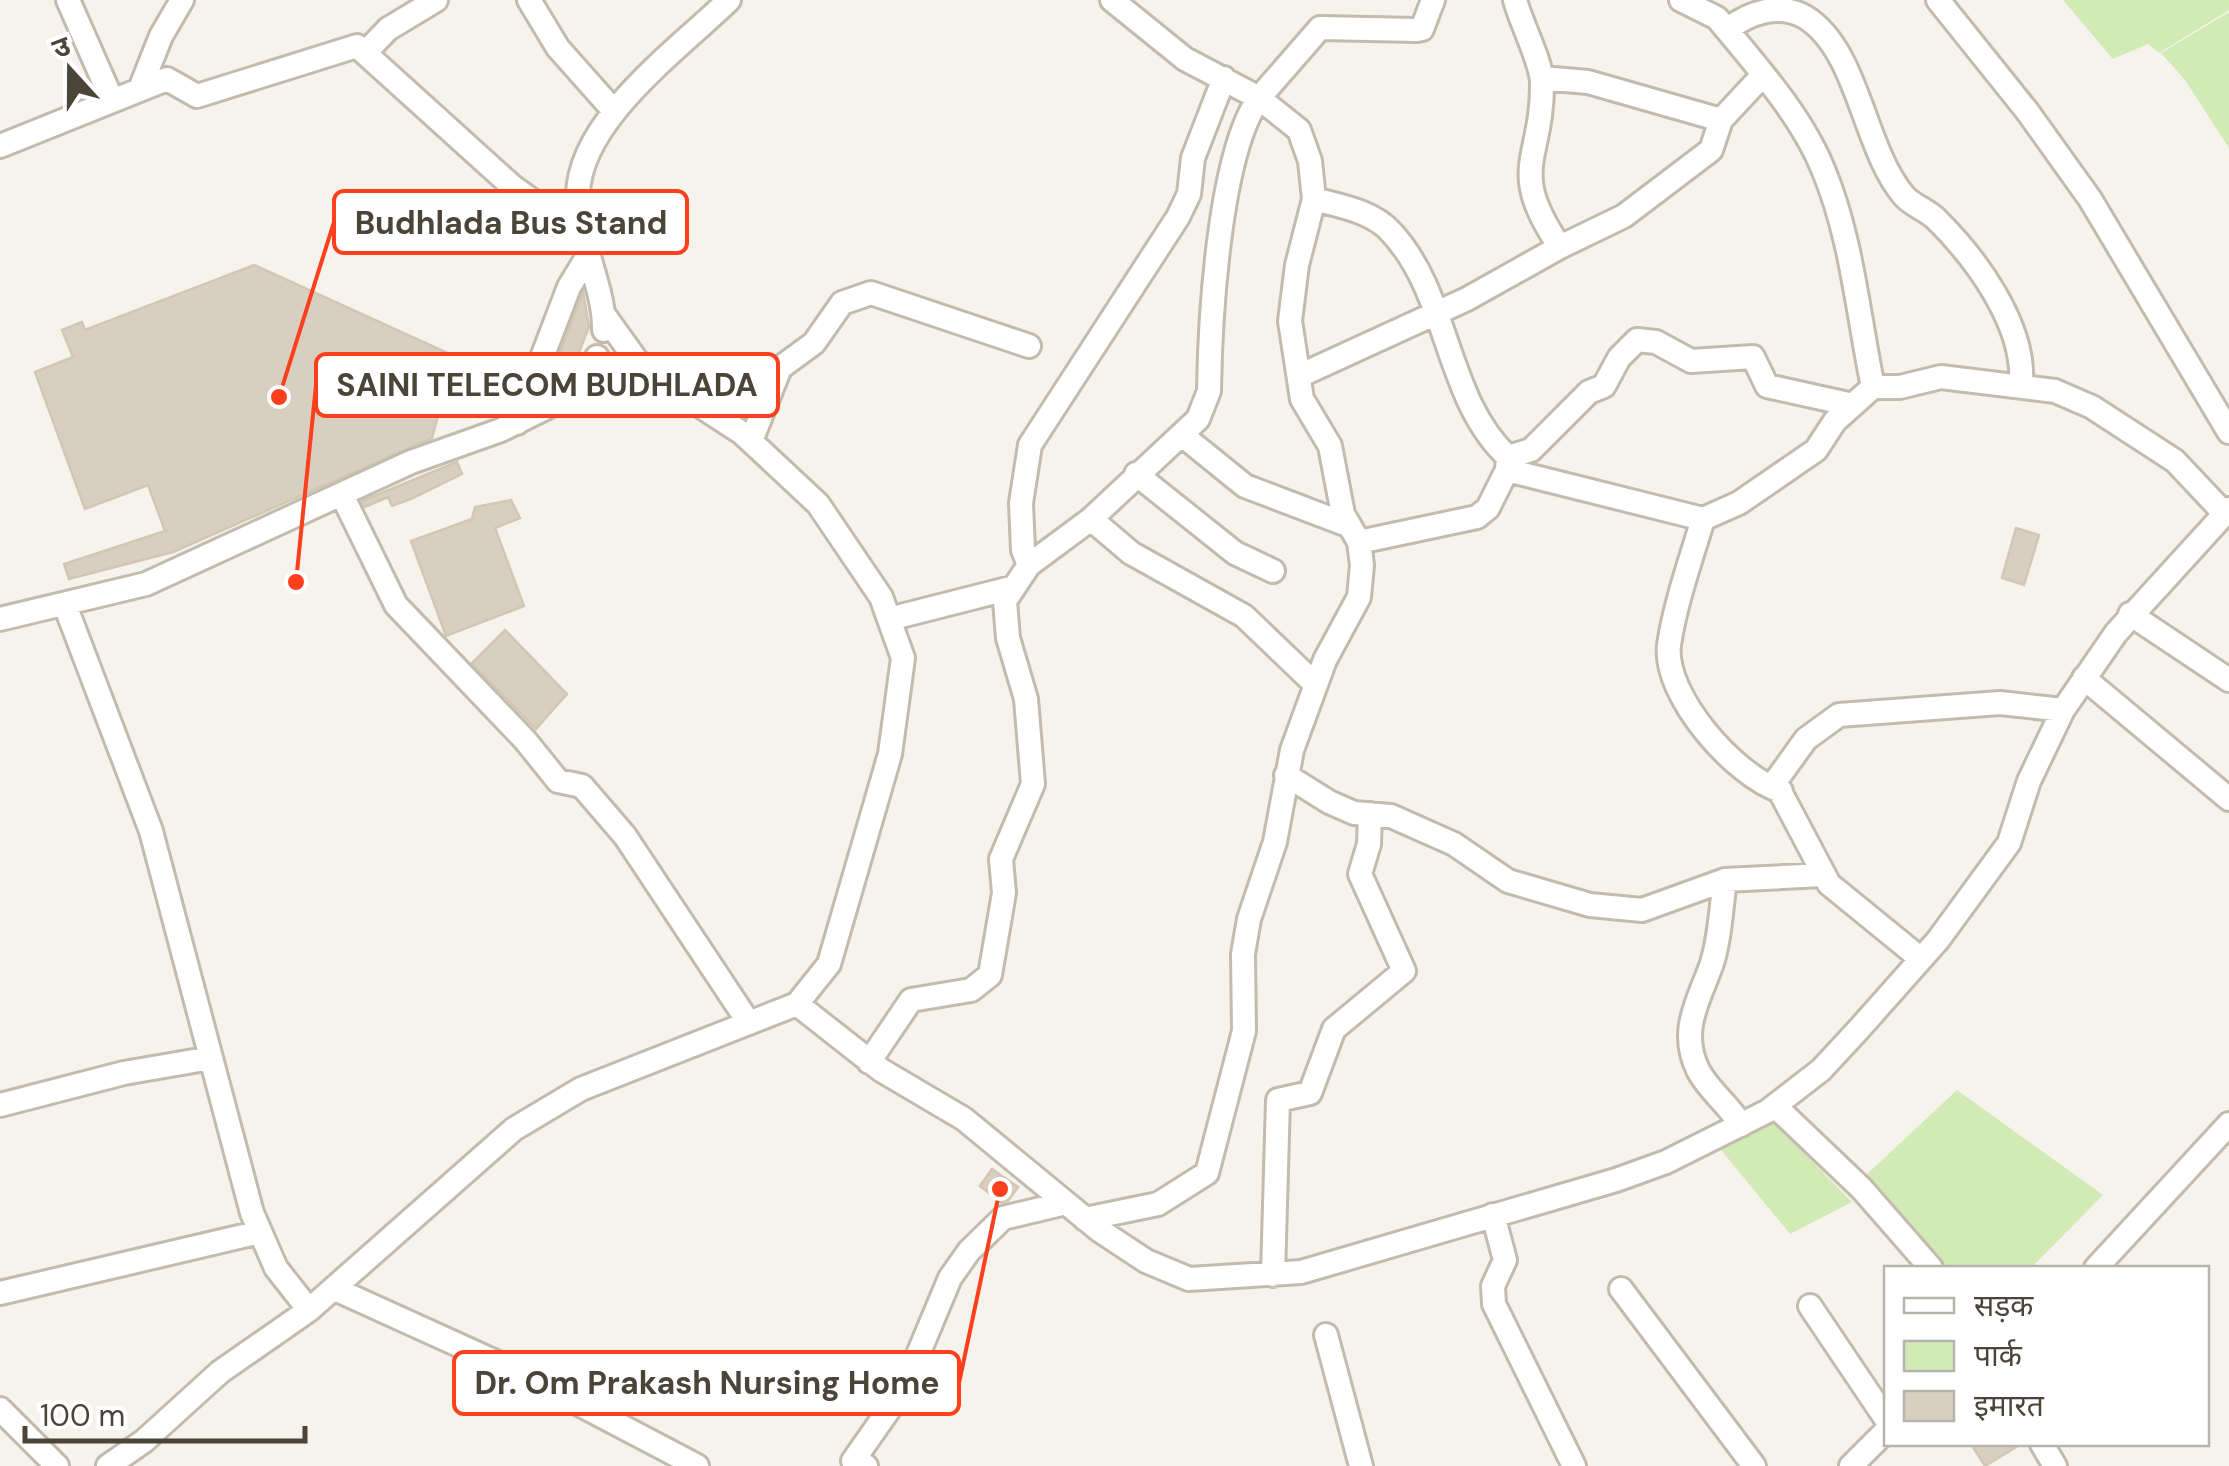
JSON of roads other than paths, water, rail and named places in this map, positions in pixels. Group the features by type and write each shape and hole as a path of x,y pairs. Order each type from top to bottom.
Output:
{"street":[{"path":"68,0 112,100"},
{"path":"140,89 161,36 182,0"},
{"path":"367,51 388,29 436,0"},
{"path":"529,0 558,48 614,112"},
{"path":"606,351 578,193 587,153 614,112 729,0"},
{"path":"1085,1219 1158,1204 1207,1174 1237,1069 1244,1031 1244,954 1249,918 1275,842 1286,775 1316,685 1359,597 1354,534 1343,514 1330,446 1302,399 1290,321 1292,291 1314,199 1310,160 1300,130 1259,98 1185,59 1112,0"},
{"path":"869,1062 912,1000 971,990 990,975 1004,893 1002,859 1032,784 1026,699 1005,618 1010,588 1029,565 1092,519 1198,419 1209,391 1225,209 1247,115 1306,50 1320,28 1422,29 1433,0"},
{"path":"1515,0 1542,78 1529,162 1530,196 1560,247"},
{"path":"1681,0 1717,18 1804,130 1823,168 1852,267 1874,387"},
{"path":"1726,30 1730,0 1762,12"},
{"path":"1938,0 2027,110 2090,200 2229,432"},
{"path":"1726,30 1762,12 1786,10 1824,33 1844,68 1872,140 1905,198 1932,215 1950,234 2017,333 2020,383"},
{"path":"0,146 167,78 197,96 357,46 585,248"},
{"path":"1299,376 1413,326 1433,312 1467,299 1624,216 1710,150 1721,120 1762,76"},
{"path":"1029,565 1023,550 1021,503 1030,445 1178,217 1189,194 1193,158 1224,78"},
{"path":"1542,78 1588,82 1721,120"},
{"path":"797,1004 869,1062 964,1119 1085,1219 1146,1260 1189,1279 1273,1276 1360,1256 1616,1180 1741,1125 1775,1106 1821,1070 1977,892 2009,843 2029,781 2063,710 2130,614 2174,572 2226,511 2176,461 2092,407 2055,391 2020,383 1941,377 1900,387 1874,387 1853,405 1816,450 1738,503 1703,518 1507,464 1484,434 1414,265 1390,230 1359,210 1314,199"},
{"path":"517,423 585,248"},
{"path":"751,441 780,368 814,344 842,303 852,297 870,293 1029,346"},
{"path":"1182,435 1245,486 1354,534 1478,517 1488,508 1507,464 1531,450 1589,392 1604,386 1619,358 1637,340 1656,342 1692,360 1753,357 1768,386 1853,405"},
{"path":"108,1466 144,1441 220,1372 309,1310 514,1129 581,1090 797,1004 829,964 890,754 903,658 881,597 818,504 751,441 642,368 606,351"},
{"path":"0,619 146,584 411,462 517,423 564,399 606,351"},
{"path":"1136,474 1235,553 1273,571"},
{"path":"342,495 396,605 525,740 558,782 582,786 684,920 749,1023"},
{"path":"1703,518 1668,649 1676,679 1691,711 1736,764 1763,785 1781,790"},
{"path":"1092,519 1131,553 1244,616 1316,685"},
{"path":"889,619 1010,588"},
{"path":"65,605 151,831 260,1232 276,1268 309,1310"},
{"path":"2130,614 2229,680"},
{"path":"2084,678 2229,799"},
{"path":"1921,960 1822,875 1775,782 1797,751 1838,714 2000,703 2063,710"},
{"path":"1286,775 1329,802 1391,816 1454,844 1508,881 1590,905 1642,910 1725,880 1822,875"},
{"path":"1273,1276 1278,1100 1310,1093 1334,1029 1404,971 1360,874 1369,844 1370,814"},
{"path":"1725,880 1711,965 1697,993 1690,1021 1690,1050 1700,1074 1729,1105 1741,1125"},
{"path":"0,1105 124,1073 211,1058"},
{"path":"1775,1106 1862,1189 1929,1266"},
{"path":"2098,1266 2229,1124"},
{"path":"856,1464 904,1388 950,1278 969,1250 1003,1218 1066,1203"},
{"path":"1492,1214 1505,1260 1493,1286 1494,1304 1574,1466"},
{"path":"0,1292 260,1232"},
{"path":"334,1288 520,1373 697,1466"},
{"path":"1621,1290 1754,1466"},
{"path":"1810,1306 1884,1416"},
{"path":"1326,1335 1361,1466"},
{"path":"0,1409 57,1466"},
{"path":"1851,1466 1884,1432"}],"place":[{"name":"Budhlada Bus Stand","path":"279,397"},
{"name":"SAINI TELECOM BUDHLADA","path":"296,582"},
{"name":"Dr. Om Prakash Nursing Home","path":"1000,1189"}]}
